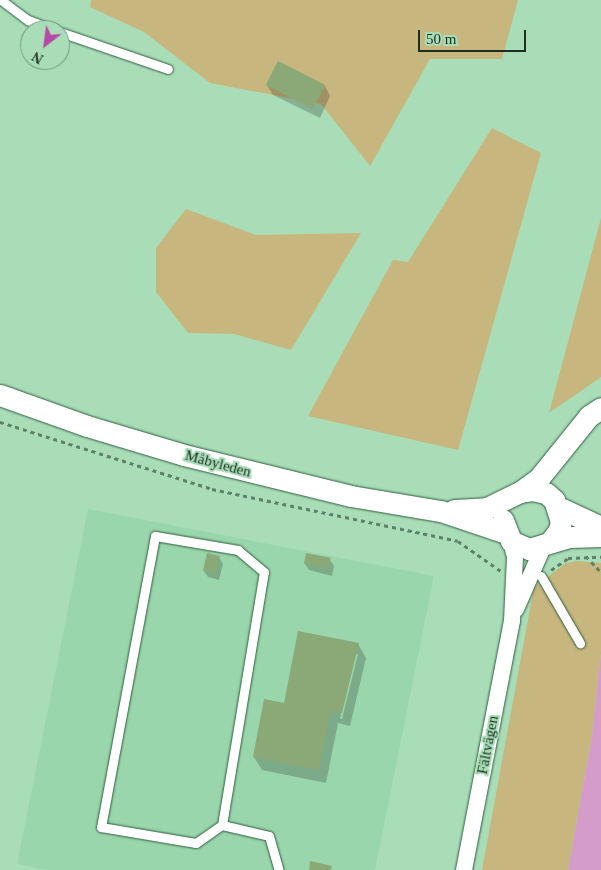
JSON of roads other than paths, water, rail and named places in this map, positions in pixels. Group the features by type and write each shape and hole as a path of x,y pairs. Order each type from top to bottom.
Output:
{"street":[{"name":"Måbyleden","path":"0,395 87,426 232,468 351,496 441,511 508,537 530,549 547,544 601,536"},
{"path":"508,537 504,511 515,496 539,478 589,416 601,408"},
{"path":"547,544 559,530 561,521 556,504 558,466 569,441"},
{"name":"Måbyleden","path":"441,511 487,508 532,490 601,527"},
{"name":"Fältvägen","path":"464,870 512,621 515,557 508,537"},
{"name":"Fältvägen","path":"512,621 530,572 547,544"}],"lane":[{"path":"1,0 28,20"},
{"path":"70,35 168,69"},
{"path":"222,825 264,572 238,550 155,536 101,827 196,843 222,825 270,836 279,870"},
{"path":"541,576 580,643"}]}
